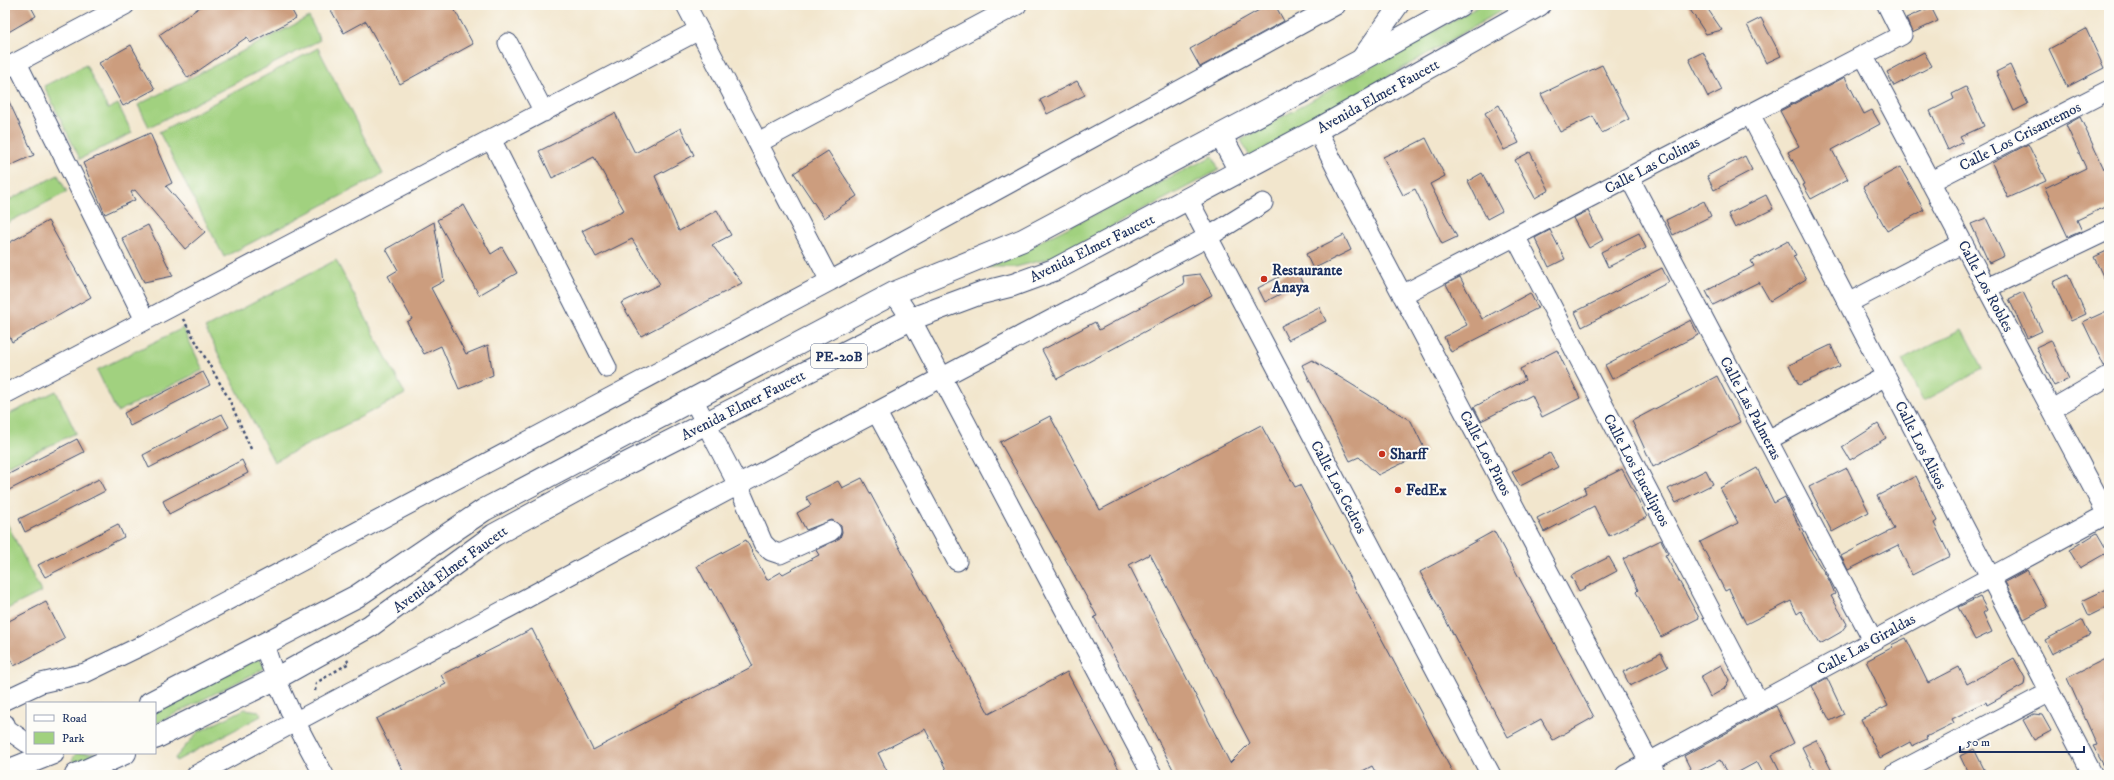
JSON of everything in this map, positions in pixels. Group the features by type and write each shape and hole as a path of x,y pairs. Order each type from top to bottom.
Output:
{"highway":[{"name":"Avenida Elmer Faucett","path":"152,702 357,596 484,510 894,293 1023,240 1221,136 1460,5"},
{"name":"Avenida Elmer Faucett","path":"156,738 275,679 338,644 388,614 494,535 612,471 911,319 981,293 1013,286 1054,270 1317,130 1539,5"},
{"path":"1221,136 1240,171"},
{"path":"5,772 49,754"},
{"path":"76,775 123,754"}],"street":[{"path":"125,5 11,66 145,320"},
{"path":"686,5 830,281"},
{"path":"758,143 1017,5"},
{"path":"5,700 41,683 85,673 145,644 830,281 1336,5"},
{"path":"1358,62 1399,5"},
{"name":"Calle Las Colinas","path":"1402,295 1902,35 1887,5"},
{"path":"5,394 699,30"},
{"path":"508,42 544,112"},
{"name":"Calle Los Robles","path":"1863,55 2108,516"},
{"name":"Calle Los Crisantemos","path":"1930,182 2109,90"},
{"name":"Calle Los Alisos","path":"1750,114 2093,775"},
{"name":"Calle Los Pinos","path":"1317,130 1402,295 1653,768"},
{"path":"491,139 607,368"},
{"name":"Calle Las Palmeras","path":"1629,177 1873,640"},
{"name":"Calle Los Cedros","path":"1188,199 1491,775"},
{"path":"196,775 314,713 535,603 738,485 1208,237 1263,203"},
{"path":"1987,288 2109,230"},
{"name":"Calle Los Eucaliptos","path":"1515,236 1758,703"},
{"path":"1848,303 1963,243"},
{"path":"894,293 911,319 941,379 1152,775"},
{"path":"1768,440 1886,376"},
{"path":"2052,410 2109,376"},
{"path":"693,399 707,423 738,485 763,543 771,551 780,554 831,531"},
{"path":"877,413 957,561"},
{"name":"Calle Las Giraldas","path":"1625,775 1653,768 1758,703 1990,577 2108,516"},
{"path":"264,644 275,679 295,723 324,775"},
{"path":"1893,775 2050,692"},
{"path":"5,724 7,729 26,742"}],"path":[{"path":"174,305 229,399 251,449"},
{"path":"314,713 316,683 349,663 338,644"}],"green space":[{"path":"1481,5 1511,5 1250,157 1241,140"},
{"path":"309,17 320,40 149,127 138,105"},
{"path":"318,48 383,174 224,257 159,132"},
{"path":"86,65 108,109 118,104 132,133 80,159 44,86"},
{"path":"1213,156 1219,170 1055,257 1016,267 988,267"},
{"path":"58,175 67,192 5,224 5,202"},
{"path":"336,260 405,394 274,462 205,328"},
{"path":"183,328 203,370 117,412 97,370"},
{"path":"1962,329 1983,369 1923,401 1902,360"},
{"path":"56,391 76,433 5,467 5,416"},
{"path":"5,519 41,592 5,610"},
{"path":"259,658 265,668 156,723 156,711"},
{"path":"245,709 259,711 261,716 176,761 175,758 198,732"},
{"path":"75,754 95,754 77,763 72,760"}],"building":[{"path":"5,5 30,5 36,16 5,34"},
{"path":"203,5 289,5 296,18 250,43 247,37 188,78 159,35"},
{"path":"328,5 452,5 473,44 400,84 366,21 344,33"},
{"path":"1268,5 1275,5 1284,21 1200,67 1190,49"},
{"path":"1687,5 1705,5 1722,30 1706,34"},
{"path":"1931,7 1938,21 1912,33 1906,18"},
{"path":"1761,18 1781,56 1766,63 1747,25"},
{"path":"2086,29 2104,68 2067,87 2049,49"},
{"path":"131,45 155,89 123,106 99,63"},
{"path":"1703,52 1722,90 1708,97 1689,59"},
{"path":"1924,52 1932,66 1894,86 1887,72"},
{"path":"1602,65 1629,119 1602,133 1593,116 1560,132 1541,94"},
{"path":"2010,65 2028,104 2014,111 1996,72"},
{"path":"1845,77 1864,114 1872,110 1880,124 1832,150 1848,179 1811,199 1803,185 1805,184 1788,152 1799,146 1780,111"},
{"path":"1077,81 1085,95 1047,114 1040,100"},
{"path":"1966,87 1984,126 1960,137 1963,142 1948,150 1930,111 1954,99 1952,94"},
{"path":"5,93 34,155 5,168"},
{"path":"1499,105 1519,143 1504,150 1485,113"},
{"path":"615,113 635,153 681,128 694,155 655,176 679,231 717,210 731,235 712,245 742,283 641,336 621,303 660,284 632,239 596,257 582,231 624,210 594,157 552,178 539,151"},
{"path":"2080,117 2104,169 2109,167 2109,205 2077,220 2082,231 2068,237 2045,188 2086,168 2066,125"},
{"path":"150,133 172,183 166,186 205,232 185,249 135,190 131,192 135,200 105,214 83,163"},
{"path":"1426,138 1445,176 1430,184 1457,237 1442,244 1415,189 1403,195 1383,157 1398,150 1399,152"},
{"path":"2028,144 2046,181 2008,198 1992,163"},
{"path":"828,151 857,196 824,218 794,173"},
{"path":"1530,152 1549,190 1535,198 1515,160"},
{"path":"1745,156 1752,170 1714,190 1707,176"},
{"path":"1900,167 1924,210 1887,231 1863,187"},
{"path":"1482,173 1502,211 1487,219 1468,181"},
{"path":"1766,195 1773,209 1735,228 1728,214"},
{"path":"1704,201 1711,216 1673,235 1666,220"},
{"path":"464,205 491,254 502,247 517,273 479,295 437,220"},
{"path":"1588,211 1603,240 1589,248 1573,218"},
{"path":"1986,218 2004,256 1989,263 1971,224"},
{"path":"48,221 91,297 12,342 5,328 5,245"},
{"path":"434,222 444,281 431,288 466,354 488,345 493,375 459,389 441,346 424,354 407,322 412,319 388,276 398,270 386,249"},
{"path":"148,225 173,276 144,282 122,238"},
{"path":"1550,230 1565,259 1549,267 1535,238"},
{"path":"1639,233 1646,248 1608,267 1601,252"},
{"path":"1344,235 1351,250 1313,269 1306,254"},
{"path":"1788,241 1796,255 1793,256 1806,279 1770,301 1759,282 1713,305 1706,291 1754,266 1751,261"},
{"path":"2109,250 2109,289 2094,257"},
{"path":"1296,268 1303,282 1265,302 1258,288"},
{"path":"1662,268 1669,282 1582,327 1575,312"},
{"path":"1200,274 1212,295 1057,379 1042,350 1095,322 1099,330 1184,284 1183,276"},
{"path":"2068,275 2086,314 2071,321 2053,282"},
{"path":"1460,277 1482,319 1530,293 1538,308 1451,352 1444,337 1467,325 1446,284"},
{"path":"2023,292 2042,331 2027,338 2009,299"},
{"path":"1319,307 1326,321 1288,340 1281,326"},
{"path":"2109,310 2109,365 2104,366 2083,322"},
{"path":"1691,320 1698,335 1612,379 1605,365"},
{"path":"2051,340 2069,379 2054,386 2036,347"},
{"path":"1831,345 1840,366 1799,385 1789,365"},
{"path":"1557,350 1580,398 1542,417 1532,395 1481,421 1474,407 1525,380 1520,369"},
{"path":"1312,360 1411,421 1426,452 1378,475 1359,457 1350,461 1302,365"},
{"path":"203,372 210,385 130,426 124,413"},
{"path":"1717,376 1740,422 1653,467 1632,421"},
{"path":"222,414 229,427 149,468 143,455"},
{"path":"1050,416 1100,510 1261,425 1295,487 1300,485 1454,775 1377,775 1372,766 1355,775 1176,775 1094,617 1097,616 1000,442","holes":["1150,554 1250,743 1230,763 1129,565"]},
{"path":"1878,424 1886,438 1850,460 1842,447"},
{"path":"77,439 84,452 5,492 5,476"},
{"path":"1550,453 1558,467 1520,486 1512,472"},
{"path":"242,460 248,473 169,514 163,501"},
{"path":"1757,468 1774,503 1785,497 1812,553 1829,580 1835,594 1831,596 1847,624 1841,632 1820,644 1801,611 1797,614 1791,601 1746,624 1729,589 1725,591 1700,542 1738,523 1720,488"},
{"path":"1847,468 1869,512 1832,532 1809,487"},
{"path":"1622,469 1647,517 1609,536 1594,506 1544,532 1537,518 1586,493 1584,488"},
{"path":"1706,470 1713,484 1676,503 1668,489"},
{"path":"1916,476 1937,521 1934,523 1950,556 1912,575 1898,545 1848,570 1841,556 1894,529 1877,496"},
{"path":"862,478 989,714 1067,672 1122,775 949,775 925,729 878,753 889,775 405,775 376,719 446,684 441,675 532,629 593,750 753,666 712,589 710,590 697,566 746,540 767,580 781,572 783,574 819,555 816,550 840,538 842,532 841,526 832,520 806,530 797,513 811,505 806,497 838,481 842,488"},
{"path":"99,479 105,491 25,532 19,519"},
{"path":"118,524 124,537 45,577 38,565"},
{"path":"1494,531 1594,717 1553,740 1541,719 1508,737 1420,572"},
{"path":"2097,533 2108,552 2080,568 2069,550"},
{"path":"1661,540 1668,554 1665,555 1699,618 1661,637 1636,592 1638,590 1623,559"},
{"path":"1609,557 1617,571 1579,591 1571,576"},
{"path":"2027,570 2047,607 2024,619 2005,582"},
{"path":"2109,588 2109,606 2089,616 2082,601"},
{"path":"1980,597 1987,610 1983,613 1992,632 1975,640 1958,607"},
{"path":"46,602 65,639 14,666 5,648 5,623"},
{"path":"2083,620 2090,635 2052,654 2045,640"},
{"path":"1906,638 1928,683 1959,667 1967,684 2014,658 2025,678 2024,685 1987,705 1986,702 1952,719 1954,723 1926,737 1927,739 1912,746 1910,742 1880,758 1861,719 1888,706 1866,661 1893,647 1891,645"},
{"path":"1661,653 1668,667 1630,686 1623,672"},
{"path":"2105,659 2109,667 2109,775 2093,746 2097,745 2067,678"},
{"path":"1721,665 1729,680 1724,689 1710,697 1700,677"},
{"path":"1827,678 1844,714 1830,721 1812,686"},
{"path":"1776,706 1794,743 1772,755 1782,775 1764,775 1757,762 1733,775 1728,775 1720,760 1693,774 1684,756"},
{"path":"2034,714 2042,715 2051,731 2034,740 2023,720"},
{"path":"1816,740 1834,775 1816,775 1802,747"},
{"path":"1974,749 1987,775 1969,775 1960,756"}],"place":[{"name":"Restaurante Anaya","path":"1264,279"},
{"name":"Sharff","path":"1382,454"},
{"name":"FedEx","path":"1398,490"}]}
